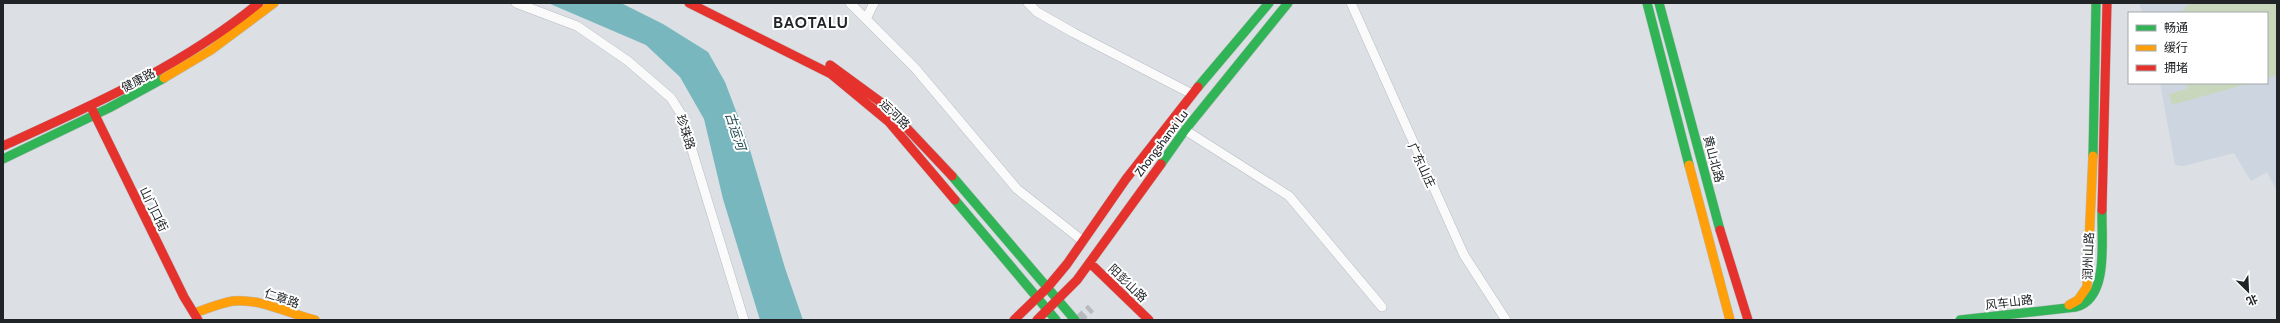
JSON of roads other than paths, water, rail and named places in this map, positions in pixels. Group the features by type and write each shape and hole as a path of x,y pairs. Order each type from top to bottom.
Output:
{"main road":[{"name":"健康路","path":"3,146 91,106 177,61 237,23 259,3"},
{"name":"健康路","path":"3,159 96,116 180,70 241,31 274,3"},
{"name":"运河路","path":"689,3 831,74 889,122 1056,320"},
{"name":"运河路","path":"709,3 839,69 886,106 972,198 1075,320"},
{"name":"Zhongshanxi Lu","path":"1014,320 1047,288 1083,241 1126,179 1192,94 1269,3"},
{"name":"Zhongshanxi Lu","path":"1037,320 1058,301 1090,262 1185,130 1288,3"},
{"name":"黄山北路","path":"1647,3 1730,320"},
{"name":"黄山北路","path":"1659,3 1726,251 1748,320"},
{"name":"润州山路","path":"2061,308 2076,303 2086,287 2092,194 2096,3"},
{"name":"润州山路","path":"2061,308 2077,308 2086,304 2093,298 2100,280 2107,3"},
{"name":"山门口街","path":"91,106 184,296 196,317"},
{"name":"阳彭山路","path":"1090,262 1149,320"},
{"name":"仁章路","path":"196,317 234,301 261,302 295,316 315,320"},
{"name":"风车山路","path":"1960,320 2061,308"}],"street":[{"name":"珍珠路","path":"516,3 577,26 628,61 671,98 681,114 744,320"},
{"path":"850,3 915,68 1017,189 1083,241"},
{"path":"866,19 874,3"},
{"path":"1028,3 1037,12 1192,94"},
{"name":"广东山庄","path":"1351,3 1464,256 1506,320"},
{"path":"1185,130 1289,196 1382,307"}],"water":[{"name":"古运河","path":"548,3 621,3 663,24 708,52 725,82 747,140 785,268 803,320 760,320 723,199 704,119 680,77 646,45"}],"tunnel":[{"path":"1078,320 1091,308"}],"district":[{"name":"BAOTALU","path":"811,22"}]}
